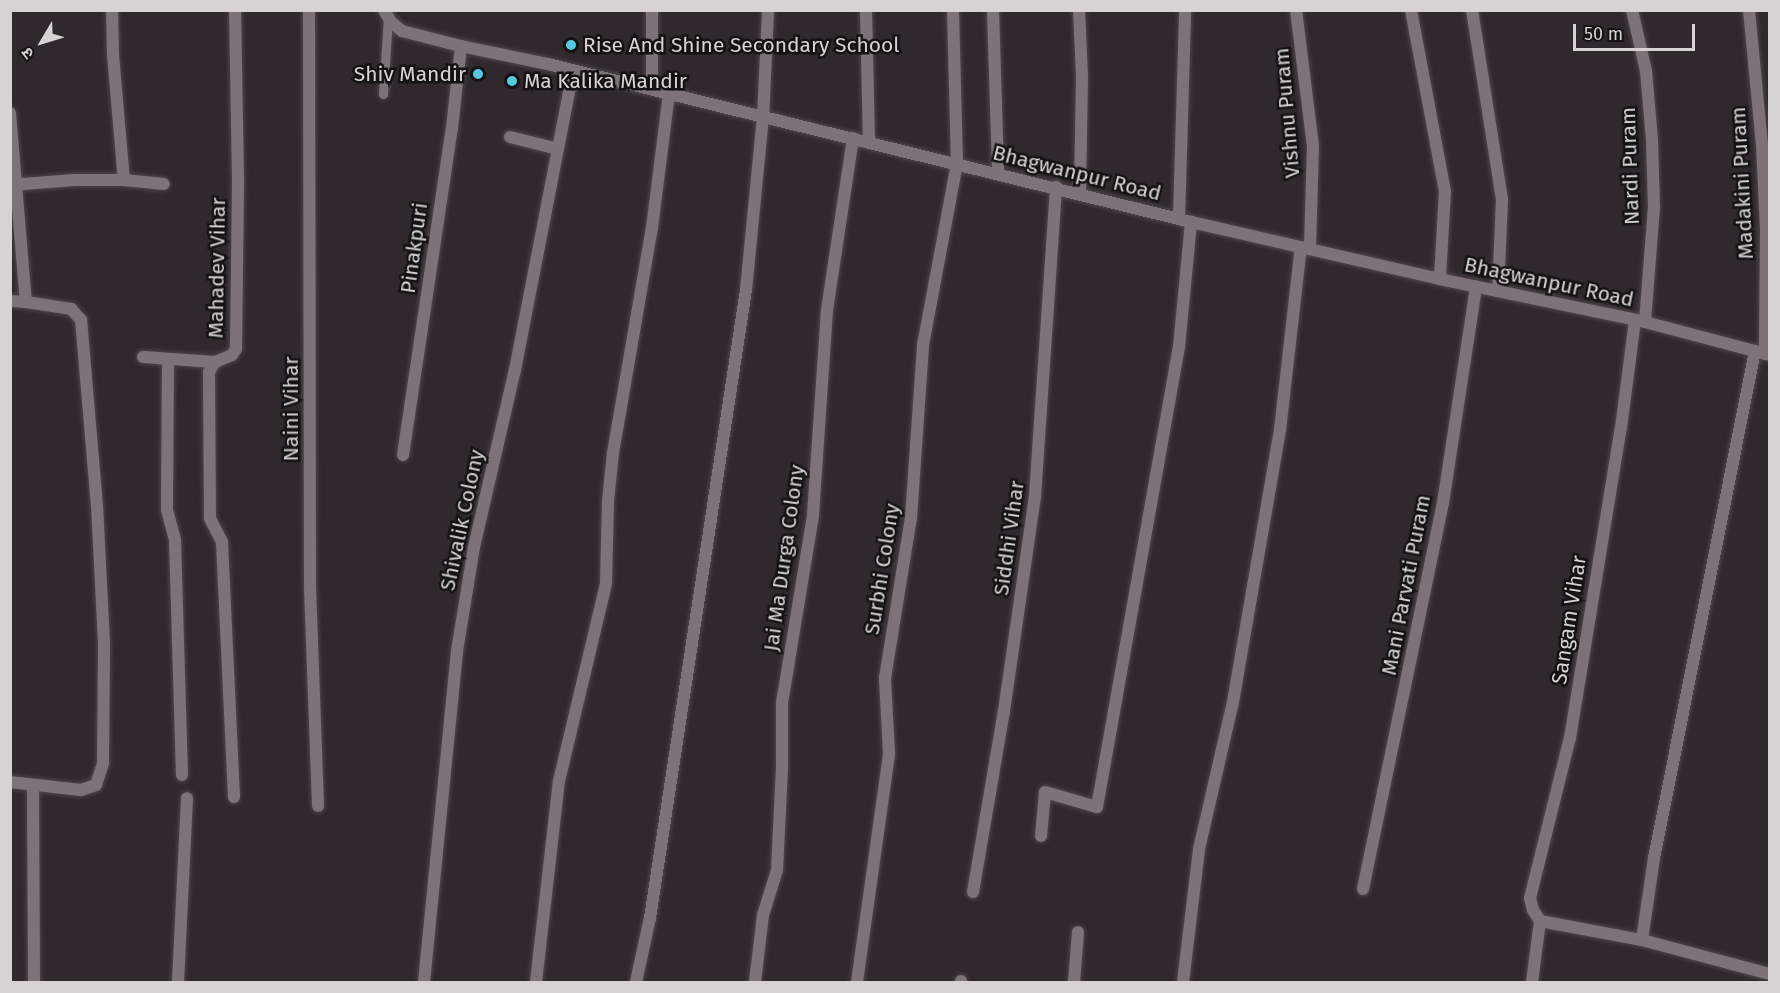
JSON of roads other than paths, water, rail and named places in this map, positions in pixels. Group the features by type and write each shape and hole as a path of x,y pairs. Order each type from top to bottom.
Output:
{"street":[{"path":"112,10 113,54 124,180"},
{"name":"Mahadev Vihar","path":"234,797 222,542 210,518 208,372 215,362 232,355 236,349 238,179 236,10"},
{"name":"Naini Vihar","path":"309,10 310,587 318,806"},
{"path":"652,10 652,89"},
{"path":"636,982 650,918 742,312 763,118 768,10"},
{"path":"866,10 869,142"},
{"name":"Surbhi Colony","path":"857,982 889,753 885,678 911,518 923,345 957,163 953,10"},
{"path":"993,10 998,173"},
{"path":"1079,10 1082,77 1080,193"},
{"path":"1041,836 1045,792 1097,807 1179,347 1185,220 1185,10"},
{"name":"Vishnu Puram","path":"1183,982 1198,849 1233,702 1280,430 1306,248 1313,146 1296,10"},
{"path":"1411,10 1445,191 1440,279"},
{"path":"1472,10 1480,44 1502,200 1498,291"},
{"name":"Nardi Puram","path":"1632,10 1646,71 1652,141 1654,207 1640,321"},
{"name":"Madakini Puram","path":"1642,940 1654,858 1763,353 1766,230 1762,144 1749,10"},
{"name":"Bhagwanpur Road","path":"386,14 402,31 460,46 652,89 1185,220 1476,287 1640,321 1763,353"},
{"name":"Pinakpuri","path":"403,455 452,128 460,46"},
{"name":"Shivalik Colony","path":"424,982 457,651 474,547 514,370 573,71"},
{"path":"536,982 559,781 606,583 608,501 613,453 652,228 669,94"},
{"path":"10,113 12,185 26,302"},
{"path":"510,136 558,149"},
{"name":"Jai Ma Durga Colony","path":"755,982 763,915 777,870 782,767 782,703 814,505 827,310 853,138"},
{"path":"12,185 124,180 164,184"},
{"name":"Siddhi Vihar","path":"973,892 1004,711 1035,496 1056,187"},
{"name":"Mani Parvati Puram","path":"1363,889 1443,503 1476,287"},
{"path":"10,301 71,309 81,320 97,506 104,643 103,763 96,785 81,789 10,782"},
{"name":"Sangam Vihar","path":"1540,921 1533,910 1530,898 1570,738 1640,321"},
{"path":"143,357 215,362"},
{"path":"168,360 167,510 175,540 182,775"},
{"path":"33,786 34,982"},
{"path":"178,982 187,798"},
{"path":"1532,982 1540,921 1642,940 1770,974"},
{"path":"1074,982 1078,932"}],"lane":[{"path":"383,94 386,14"}],"place":[{"name":"Rise And Shine Secondary School","path":"571,45"},
{"name":"Shiv Mandir","path":"478,74"},
{"name":"Ma Kalika Mandir","path":"512,81"}]}
